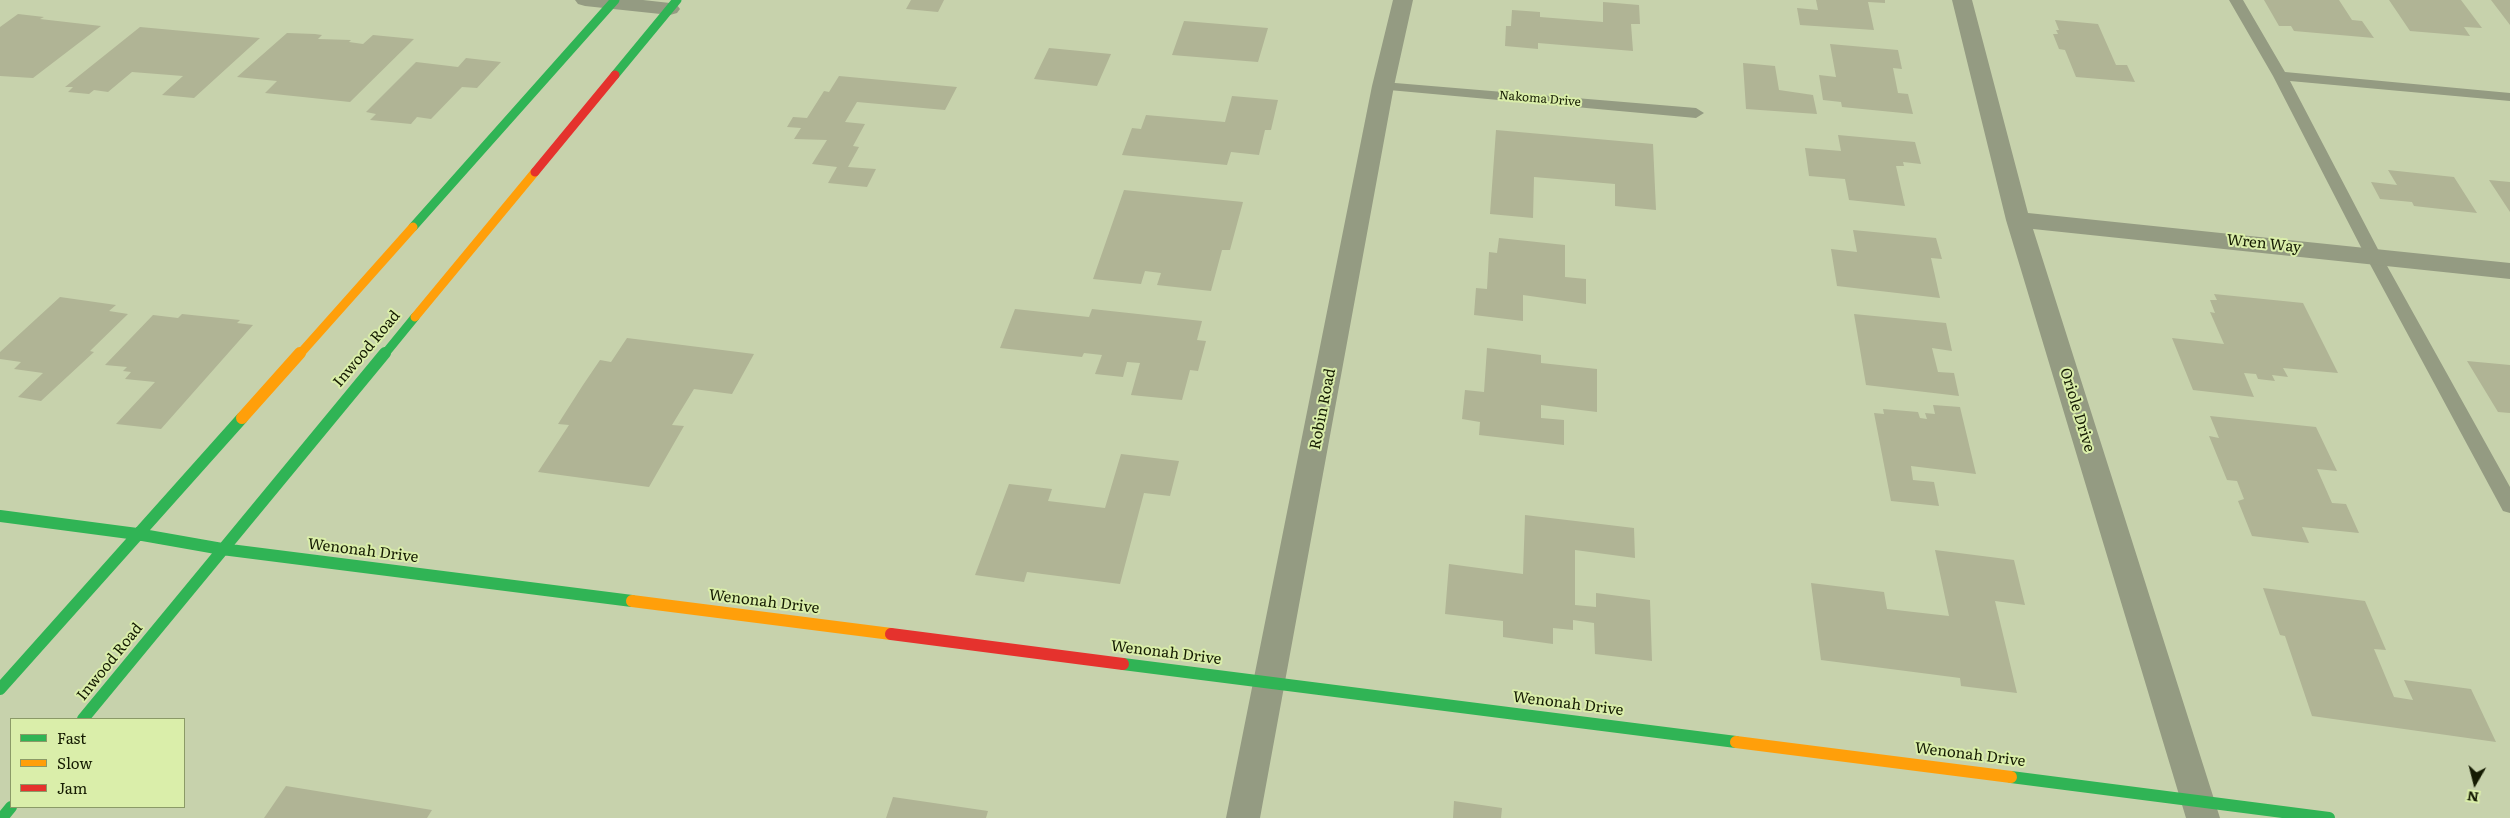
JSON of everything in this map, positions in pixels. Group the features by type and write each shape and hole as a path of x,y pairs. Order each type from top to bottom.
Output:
{"main road":[{"path":"0,689 614,1"},
{"name":"Inwood Road","path":"84,718 222,548 673,4"},
{"name":"Wenonah Drive","path":"0,516 137,534 222,548 1270,681 2200,809 2329,818"},
{"path":"2,818 10,808"}],"street":[{"path":"585,0 673,4"},
{"name":"Robin Road","path":"1243,818 1383,86 1403,0"},
{"name":"Oriole Drive","path":"1962,0 2018,220 2200,809"},
{"name":"Wren Way","path":"2018,220 2510,270"}],"lane":[{"path":"2236,0 2280,76 2373,255 2510,505"},
{"path":"2280,76 2510,97"},
{"name":"Nakoma Drive","path":"1383,86 1696,113"}],"building":[{"path":"911,0 944,0 938,12 906,9"},
{"path":"1816,0 1885,0 1885,3 1868,2 1874,30 1800,25 1797,8 1818,10"},
{"path":"2264,0 2339,0 2352,20 2362,21 2374,38 2294,31 2291,26 2279,26"},
{"path":"2389,0 2461,0 2482,28 2464,27 2470,36 2410,31"},
{"path":"2491,0 2510,0 2510,25"},
{"path":"1603,2 1639,5 1640,24 1631,24 1633,51 1538,43 1538,49 1505,46 1506,26 1511,26 1512,10 1540,12 1540,17 1603,22"},
{"path":"18,14 44,17 40,19 101,26 33,78 0,76 0,27"},
{"path":"2055,20 2098,24 2116,65 2127,65 2135,82 2076,77 2065,50 2059,49 2053,34 2058,34 2056,30 2059,30"},
{"path":"1184,21 1268,28 1258,62 1172,55"},
{"path":"140,27 260,38 194,98 162,95 183,76 132,72 108,92 94,90 89,94 68,92 73,87 65,87"},
{"path":"287,33 322,35 318,39 351,40 349,42 363,44 373,35 414,39 350,102 265,93 277,81 237,77"},
{"path":"1830,44 1898,50 1902,69 1893,68 1898,93 1908,94 1913,114 1842,107 1841,102 1823,100 1819,75 1836,77"},
{"path":"1049,48 1111,54 1097,86 1034,79"},
{"path":"466,58 501,62 477,88 462,87 431,119 417,117 411,124 370,120 376,114 366,112 416,62 458,67"},
{"path":"1743,63 1775,66 1779,90 1813,95 1817,114 1746,109"},
{"path":"839,76 957,87 945,110 857,102 845,122 865,124 853,146 859,147 848,167 876,169 867,187 828,183 837,167 812,164 827,140 794,139 801,128 787,127 793,117 807,118 824,91 829,92"},
{"path":"1232,96 1278,100 1271,130 1265,130 1259,155 1231,152 1227,165 1122,155 1132,128 1141,129 1146,115 1225,122"},
{"path":"1496,130 1653,144 1656,210 1615,206 1615,184 1534,177 1533,218 1490,214"},
{"path":"1838,135 1915,142 1921,164 1903,162 1904,166 1896,166 1905,206 1849,200 1845,179 1809,176 1805,148 1841,151"},
{"path":"2388,170 2454,177 2477,213 2414,206 2412,202 2380,199 2371,182 2397,185"},
{"path":"2489,180 2510,182 2510,212"},
{"path":"1124,190 1243,202 1230,250 1222,250 1211,291 1157,285 1161,273 1145,271 1141,284 1093,279"},
{"path":"1853,230 1936,238 1942,259 1931,258 1940,298 1837,286 1831,249 1857,252"},
{"path":"1499,238 1565,245 1565,277 1586,279 1586,304 1523,295 1523,321 1474,315 1476,288 1487,289 1489,252 1497,253"},
{"path":"2214,294 2303,303 2338,373 2283,368 2288,377 2272,375 2275,381 2258,379 2256,374 2244,373 2254,397 2193,390 2172,338 2224,344 2210,312 2215,313 2210,300 2217,300"},
{"path":"60,297 116,305 109,311 128,314 90,351 94,352 41,401 18,397 43,373 14,369 21,362 0,359 0,352"},
{"path":"1015,309 1089,317 1092,309 1202,321 1197,340 1206,341 1198,371 1190,370 1182,400 1131,395 1140,363 1127,362 1123,377 1095,374 1102,355 1084,353 1082,357 1000,348"},
{"path":"182,314 240,320 237,323 253,325 161,429 116,424 155,382 125,379 131,372 123,371 127,367 105,365 153,315 178,318"},
{"path":"1854,314 1946,323 1952,351 1932,348 1938,372 1954,373 1959,396 1866,385"},
{"path":"627,338 754,354 732,394 694,389 672,425 684,426 649,487 538,472 569,425 558,424 583,385 600,360 611,362"},
{"path":"1487,348 1541,355 1541,363 1597,369 1597,412 1541,405 1541,418 1564,420 1564,445 1479,435 1480,422 1462,419 1465,390 1484,392"},
{"path":"2467,361 2510,365 2510,413 2498,412"},
{"path":"1933,405 1960,407 1976,474 1911,466 1913,480 1934,482 1939,506 1891,501 1874,413 1884,414 1883,409 1918,412 1920,418 1927,419 1925,413 1935,414"},
{"path":"2210,416 2316,427 2337,471 2317,469 2332,503 2346,504 2359,533 2302,527 2309,543 2252,536 2238,501 2244,499 2237,481 2227,480 2209,436 2219,438"},
{"path":"1121,454 1179,461 1170,496 1144,493 1120,584 1027,572 1024,582 975,575 1009,484 1052,489 1048,501 1105,508"},
{"path":"1525,515 1634,528 1635,558 1575,550 1575,605 1596,607 1596,593 1650,600 1652,661 1595,654 1594,623 1573,620 1573,630 1553,628 1553,644 1503,637 1503,621 1445,614 1449,564 1523,574"},
{"path":"1935,550 2014,560 2025,605 1995,601 2017,693 1961,686 1960,678 1821,660 1811,583 1884,592 1887,609 1949,616"},
{"path":"2263,588 2365,601 2386,650 2374,649 2394,697 2413,700 2404,680 2471,689 2496,742 2312,716 2285,636 2280,635"},
{"path":"286,786 432,810 427,818 264,818"},
{"path":"893,797 988,811 986,818 886,818"},
{"path":"1454,801 1502,808 1501,818 1453,818"}],"traffic: fast":[{"path":"413,227 615,0"},
{"path":"615,75 677,0"},
{"path":"84,718 415,317"},
{"path":"0,689 242,418"},
{"path":"0,516 137,534 222,549 632,601"},
{"path":"1123,664 1736,742"},
{"path":"2011,777 2329,818"},
{"path":"2,818 10,808"}],"traffic: slow":[{"path":"415,317 535,172"},
{"path":"242,418 413,227"},
{"path":"632,601 891,634"},
{"path":"1736,742 2011,777"}],"traffic: jam":[{"path":"535,172 615,75"},
{"path":"891,634 1123,664"}]}
